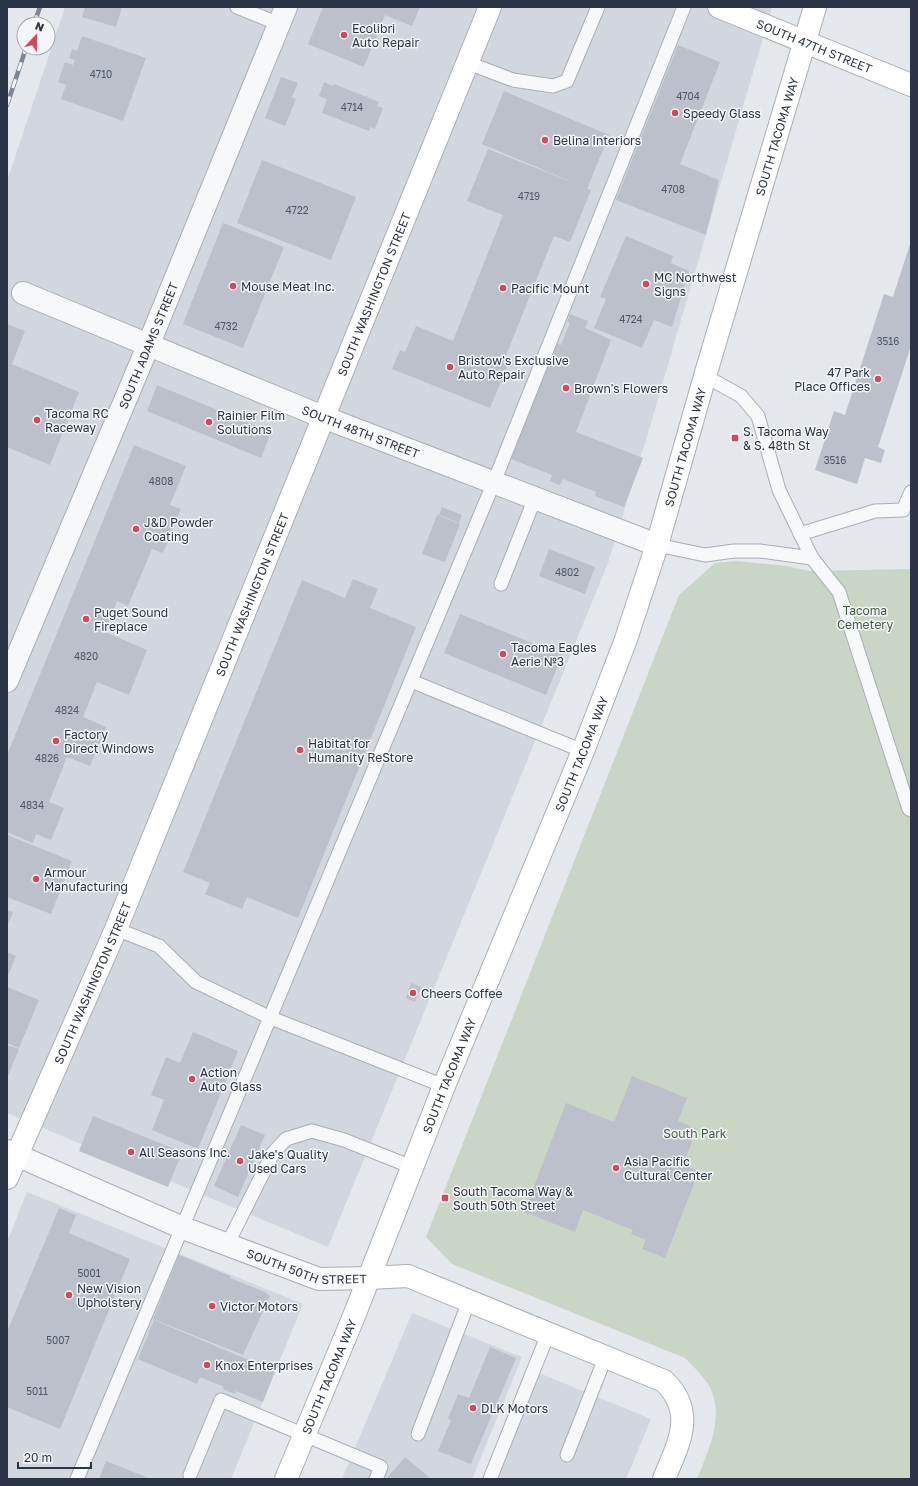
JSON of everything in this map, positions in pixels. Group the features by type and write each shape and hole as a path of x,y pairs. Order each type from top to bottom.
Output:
{"street":[{"name":"SOUTH WASHINGTON STREET","path":"7,1178 12,1153 116,929 490,7"},
{"name":"SOUTH 47TH STREET","path":"719,7 911,85"},
{"name":"SOUTH TACOMA WAY","path":"286,1479 444,1086 583,750 625,642 657,545 705,376 815,7"},
{"name":"SOUTH ADAMS STREET","path":"7,682 148,346 282,15"},
{"name":"SOUTH 48TH STREET","path":"23,293 148,346 323,417 657,545"},
{"name":"SOUTH 50TH STREET","path":"12,1153 183,1228 228,1243 319,1279 408,1276 664,1381 676,1394 683,1415 681,1437 664,1479"}],"lane":[{"path":"237,7 282,15"},
{"path":"468,63 513,80 553,86 567,81 598,7"},
{"path":"77,1479 494,482 684,7"},
{"path":"705,376 741,396 758,416 779,490 812,558 839,592 910,810"},
{"path":"800,534 875,511 903,510 911,492"},
{"path":"501,584 535,498"},
{"path":"657,545 705,555 734,551 760,551 812,558"},
{"path":"411,681 583,750"},
{"path":"116,929 159,946 196,982 271,1018 444,1086"},
{"path":"228,1243 273,1153 286,1139 312,1131 344,1140 412,1167"},
{"path":"418,1434 469,1301"},
{"path":"490,1479 548,1334"},
{"path":"567,1455 605,1358"},
{"path":"190,1475 221,1400 380,1467 376,1479"}],"shaded area":[{"path":"65,7 772,7 649,430 608,563 328,1247 7,1113 7,181 49,56 56,56 56,34"},
{"path":"27,1192 303,1304 231,1479 7,1479 7,1242"},
{"path":"412,1313 522,1357 472,1479 342,1479"},
{"path":"539,1373 651,1419 626,1479 501,1479 496,1477"}],"green space":[{"name":"South Park","path":"736,561 786,566 810,571 911,569 911,1479 697,1479 714,1432 716,1408 708,1384 685,1358 452,1264 426,1237 679,595 715,563"}],"building":[{"path":"85,7 122,7 116,27 82,17"},
{"name":"Ecolibri Auto Repair","path":"323,7 420,7 412,26 385,15 364,67 308,44"},
{"path":"82,36 146,58 123,121 61,99 66,85 58,82 65,62 73,65 75,60 69,58 72,49 77,51"},
{"name":"Speedy Glass","path":"678,45 720,62 680,164 719,180 706,235 616,200"},
{"path":"281,77 298,83 292,97 296,99 285,126 265,118"},
{"path":"324,82 333,86 334,84 379,102 377,106 383,108 375,129 370,127 369,131 322,113 327,99 319,96"},
{"path":"504,91 609,135 587,189 591,190 570,242 554,236 503,363 508,365 490,408 392,369 400,350 405,352 416,326 453,341 503,215 467,201 488,149 579,185 482,144"},
{"path":"262,160 356,197 331,260 237,223"},
{"name":"Mouse Meat Inc.","path":"223,223 284,247 243,348 183,324"},
{"name":"MC Northwest Signs","path":"626,236 673,256 671,263 689,271 672,327 654,320 642,348 594,328 606,299 600,297"},
{"name":"47 Park Place Offices","path":"911,241 911,346 878,447 885,450 881,463 865,458 857,484 815,470 834,411 845,415 884,294 893,297"},
{"name":"Brown's Flowers","path":"570,314 588,321 585,328 611,340 576,432 643,458 624,507 595,496 596,492 563,479 560,485 550,481 552,475 511,459 557,343 561,345 570,323 567,322"},
{"name":"Tacoma RC Raceway","path":"7,324 25,331 12,364 79,392 50,465 7,447"},
{"name":"Rainier Film Solutions","path":"157,385 271,432 261,458 147,411"},
{"path":"134,445 186,466 170,505 181,509 163,553 152,549 128,606 117,601 105,632 147,650 129,695 97,682 83,717 106,727 90,766 67,757 49,802 64,808 51,840 36,834 33,843 7,832 7,755"},
{"path":"442,507 462,515 459,523 439,515"},
{"path":"437,515 460,524 445,562 422,554"},
{"path":"549,549 595,567 585,594 539,576"},
{"name":"Habitat for Humanity ReStore","path":"353,579 378,589 370,608 416,627 298,918 247,897 242,909 205,894 210,883 183,872 302,580 345,598"},
{"name":"Tacoma Eagles Aerie №3","path":"460,614 562,655 546,695 444,653"},
{"name":"Armour Manufacturing","path":"7,835 72,861 51,914 7,897"},
{"path":"7,910 13,912 7,927"},
{"path":"7,952 16,956 7,978"},
{"name":"Cheers Coffee","path":"411,983 421,987 415,1002 406,998"},
{"path":"7,987 39,1000 19,1048 7,1043"},
{"name":"Action Auto Glass","path":"193,1032 238,1051 198,1149 152,1130 164,1100 151,1095 166,1057 180,1063"},
{"path":"7,1045 19,1049 7,1078"},
{"name":"Asia Pacific Cultural Center","path":"632,1076 687,1098 678,1121 697,1129 683,1165 699,1171 665,1258 642,1249 646,1240 631,1234 633,1230 583,1210 575,1232 524,1212 566,1103 614,1122"},
{"name":"All Seasons Inc.","path":"93,1116 182,1152 168,1187 79,1151"},
{"name":"Jake's Quality Used Cars","path":"241,1125 265,1135 238,1197 214,1186"},
{"name":"New Vision Upholstery","path":"59,1208 76,1215 69,1233 130,1259 60,1429 7,1407 7,1332"},
{"name":"Victor Motors","path":"179,1255 230,1276 230,1278 267,1293 270,1296 243,1355 153,1319"},
{"name":"Knox Enterprises","path":"154,1320 275,1371 263,1402 236,1391 235,1394 223,1389 224,1387 200,1377 197,1384 138,1359"},
{"name":"DLK Motors","path":"490,1347 516,1358 471,1464 438,1451 451,1420 448,1419 458,1394 469,1398"},
{"path":"405,1457 431,1479 386,1479"},
{"path":"106,1461 151,1479 99,1479"}],"railway":[{"path":"37,16 40,7"},
{"path":"7,105 23,56"}],"place":[{"name":"Ecolibri Auto Repair","path":"344,35"},
{"name":"Speedy Glass","path":"675,113"},
{"name":"Belina Interiors","path":"545,140"},
{"name":"MC Northwest Signs","path":"646,284"},
{"name":"Mouse Meat Inc.","path":"233,286"},
{"name":"Pacific Mount","path":"503,288"},
{"name":"Bristow's Exclusive Auto Repair","path":"450,367"},
{"name":"47 Park Place Offices","path":"878,379"},
{"name":"Brown's Flowers","path":"566,388"},
{"name":"Tacoma RC Raceway","path":"37,420"},
{"name":"Rainier Film Solutions","path":"209,422"},
{"name":"S. Tacoma Way & S. 48th St","path":"735,438"},
{"name":"J&D Powder Coating","path":"136,529"},
{"name":"Puget Sound Fireplace","path":"86,619"},
{"name":"Tacoma Eagles Aerie №3","path":"503,654"},
{"name":"Factory Direct Windows","path":"56,741"},
{"name":"Habitat for Humanity ReStore","path":"300,750"},
{"name":"Armour Manufacturing","path":"36,879"},
{"name":"Cheers Coffee","path":"413,993"},
{"name":"Action Auto Glass","path":"192,1079"},
{"name":"All Seasons Inc.","path":"131,1152"},
{"name":"Jake's Quality Used Cars","path":"240,1161"},
{"name":"Asia Pacific Cultural Center","path":"616,1168"},
{"name":"South Tacoma Way & South 50th Street","path":"445,1198"},
{"name":"New Vision Upholstery","path":"69,1295"},
{"name":"Victor Motors","path":"212,1306"},
{"name":"Knox Enterprises","path":"207,1365"},
{"name":"DLK Motors","path":"473,1408"}],"park label":[{"name":"Tacoma Cemetery","path":"865,617"}]}
